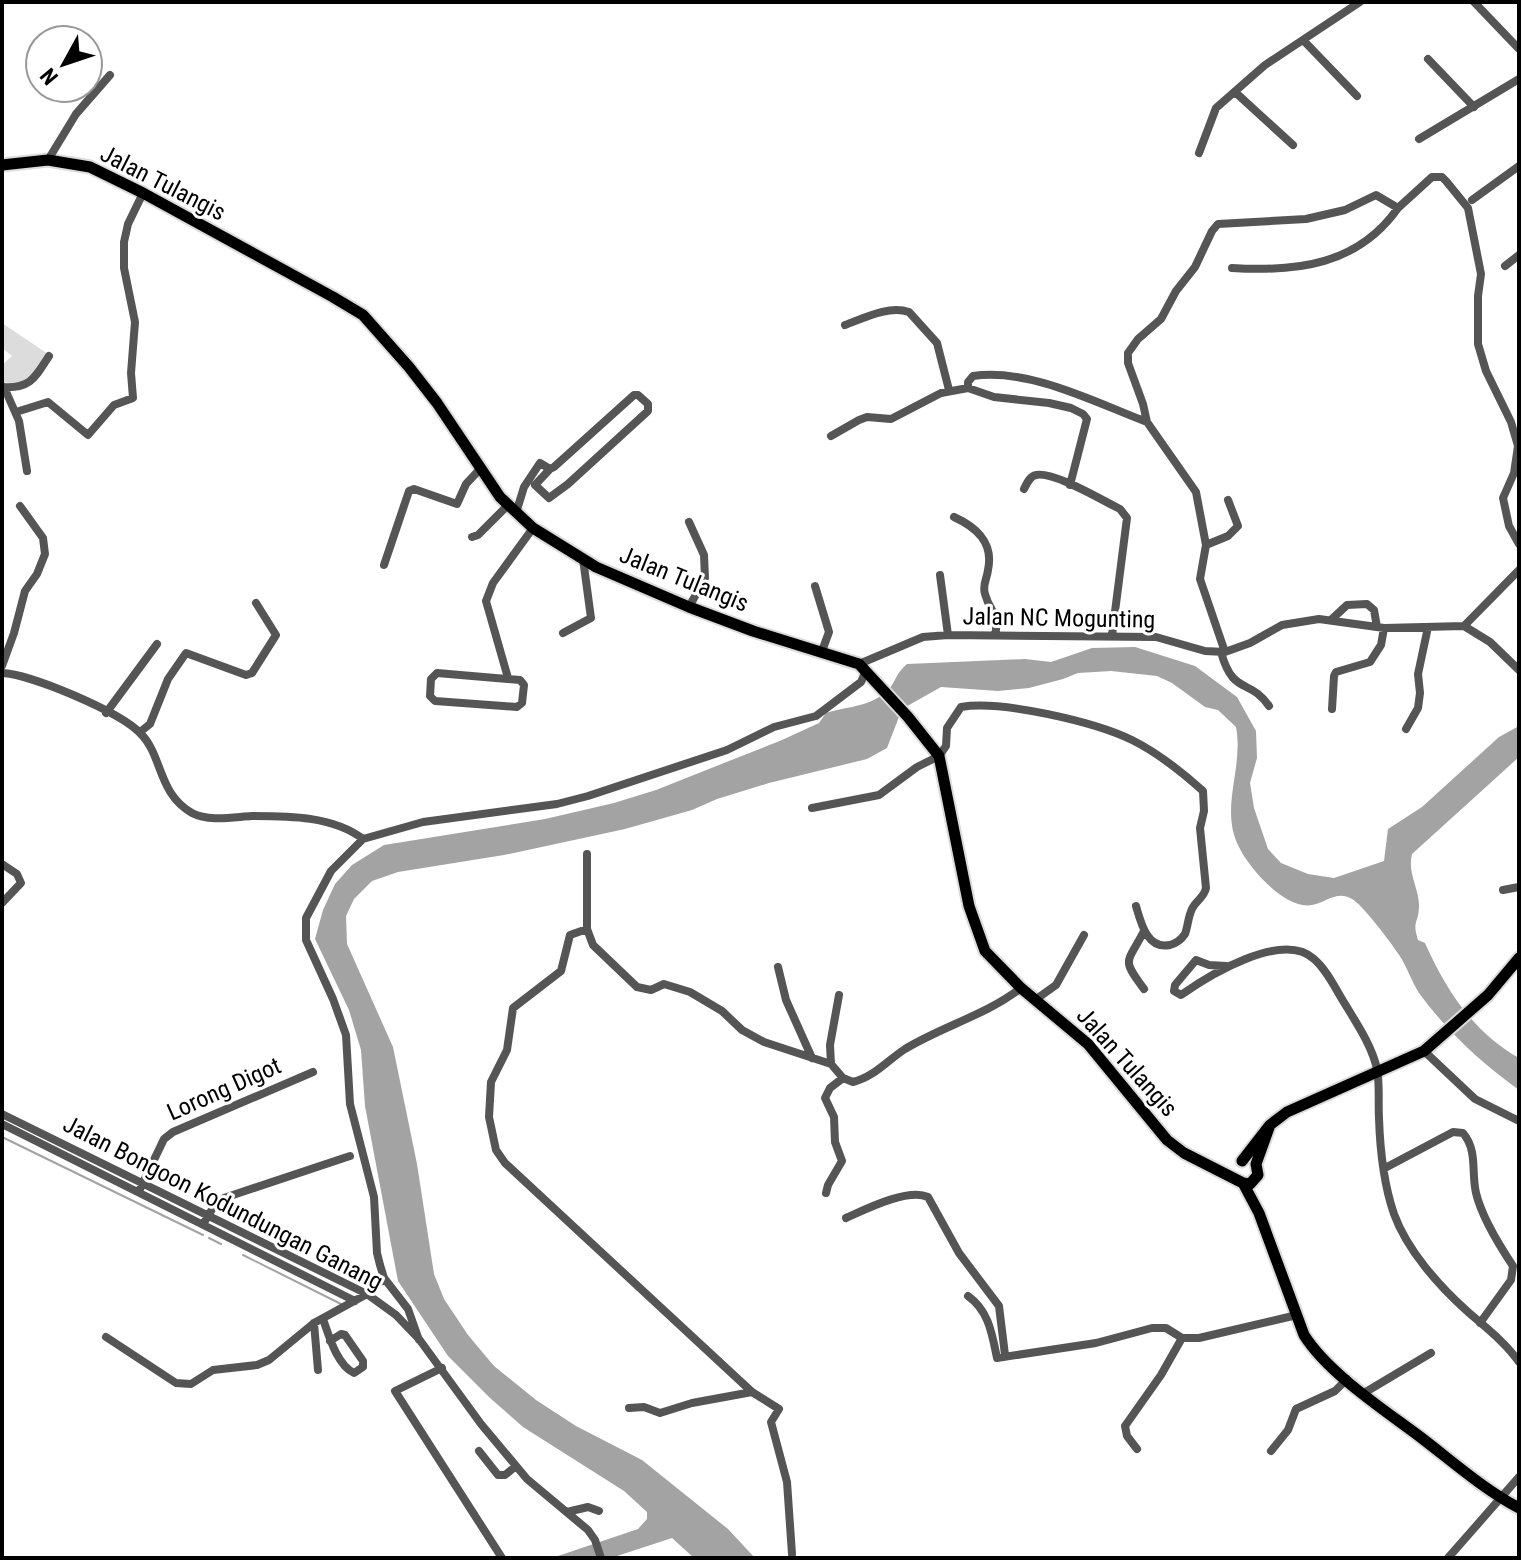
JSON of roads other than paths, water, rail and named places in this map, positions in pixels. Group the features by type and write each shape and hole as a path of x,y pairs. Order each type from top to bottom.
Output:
{"main road":[{"name":"Jalan Tulangis","path":"2,165 48,160 90,167 143,193 363,315 437,403 480,469 509,506 533,528 583,559 689,607 863,667 939,756 969,906 985,951 1021,988 1088,1044 1167,1140 1184,1153 1246,1182"},
{"path":"1519,958 1488,995 1439,1040 1424,1051 1287,1112 1270,1125 1235,1171 1246,1182 1310,1344 1364,1393 1500,1497 1519,1508"},
{"path":"1256,1164 1270,1125"},
{"path":"1212,1165 1249,1160 1256,1164 1259,1172 1246,1182"}],"street":[{"path":"1199,153 1216,108 1265,65 1360,2"},
{"path":"1474,2 1519,49"},
{"path":"1303,40 1357,96"},
{"path":"1428,59 1474,107"},
{"path":"48,160 76,114 110,75"},
{"path":"1419,139 1519,79"},
{"path":"1235,92 1293,145"},
{"path":"1472,200 1519,166"},
{"path":"1232,268 1293,269 1319,263 1363,243 1385,227 1398,208 1432,177 1442,177 1466,204 1481,274 1477,310 1481,355 1511,422 1518,446 1514,473 1503,498 1509,526 1519,544"},
{"path":"16,412 48,402 88,435 114,405 133,398 131,373 135,322 124,268 124,242 128,224 143,193"},
{"path":"1269,706 1264,699 1233,681 1225,668 1223,652 1200,579 1206,545 1196,492 1147,422 1128,363 1128,353 1138,339 1161,319 1176,291 1195,267 1214,227 1329,215 1373,195 1398,208"},
{"path":"1505,266 1519,255"},
{"path":"845,325 885,312 909,312 937,343 949,390"},
{"path":"27,471 16,412 3,387 29,383 49,356"},
{"path":"968,388 973,376 1023,377 1147,422"},
{"path":"831,436 867,417 891,419 949,390 968,388 994,397 1049,403 1085,415 1087,421 1070,485"},
{"path":"634,395 648,404 648,411 549,498 535,485 550,469 634,395"},
{"path":"472,537 509,506 540,463 550,469"},
{"path":"384,565 409,491 414,489 457,504 466,484 480,469"},
{"path":"1024,489 1028,481 1038,474 1070,485 1120,509 1127,518 1112,635"},
{"path":"509,506 524,487"},
{"path":"1206,545 1228,536 1238,526 1228,500"},
{"path":"2,666 6,644 25,591 37,574 45,554 43,538 20,506"},
{"path":"954,517 977,529 984,540 989,568 983,585 985,597 997,616 995,635"},
{"path":"689,522 704,555 705,578 689,607"},
{"path":"508,678 486,601 493,583 533,528"},
{"path":"563,633 591,618 583,559"},
{"path":"1464,626 1519,570"},
{"path":"940,575 948,635"},
{"path":"815,586 829,632 822,651"},
{"path":"256,603 276,635 252,673 246,675 186,653 168,679 145,728 163,781 176,800 193,814 321,821 348,828 363,839"},
{"path":"1332,619 1347,605 1367,604 1374,610 1381,628 1381,645 1370,662 1336,672 1332,709"},
{"path":"1223,652 1250,643 1282,625 1332,619 1381,628 1464,626 1490,642 1519,670"},
{"path":"1406,729 1418,708 1418,674 1428,627"},
{"name":"Jalan NC Mogunting","path":"863,667 923,637 948,635 1156,637 1205,651 1223,652"},
{"path":"110,708 157,644"},
{"path":"419,1340 408,1309 384,1278 377,1253 374,1197 350,1104 346,1035 305,933 306,918 324,882 337,864 363,839 423,822 557,804 628,784 727,750 774,727 816,716 861,682 863,667"},
{"path":"2,673 42,681 110,708 145,728"},
{"path":"437,673 508,678 520,680 524,685 520,706 435,701 430,696 431,679 437,673"},
{"path":"812,808 879,795 917,767 939,756 945,751 947,728 961,707 976,704 1043,714 1131,740 1186,776 1203,791 1204,811 1200,828 1204,894 1194,904 1180,941 1163,946 1151,941 1144,931 1136,906"},
{"path":"587,854 587,929 593,945 637,987 651,990 664,984 683,988 722,1011 742,1030 764,1042 831,1064 843,1078 853,1082 869,1076 906,1048 996,1006 1021,988"},
{"path":"2,864 17,874 21,883 2,903"},
{"path":"1503,890 1519,887"},
{"path":"587,929 570,935 558,974 513,1008 507,1050 491,1082 489,1117 496,1150 505,1163 752,1392 779,1409 771,1422 787,1482 792,1554"},
{"path":"1144,931 1128,961 1128,967 1144,989"},
{"path":"1035,1000 1056,985 1084,935"},
{"path":"1226,966 1193,961 1174,991 1181,995 1226,966 1283,951 1297,950 1313,958 1371,1050 1377,1071 1380,1140 1385,1168 1394,1214 1405,1236 1445,1289 1517,1356"},
{"path":"1209,965 1210,976"},
{"path":"778,967 786,1000 812,1058"},
{"path":"831,1064 830,1045 839,995"},
{"path":"1424,1051 1475,1099 1519,1121"},
{"name":"Lorong Digot","path":"140,1189 168,1135 313,1072"},
{"path":"826,1193 842,1161 835,1142 834,1117 825,1098 830,1088 843,1078"},
{"name":"Jalan Bongoon Kodundungan Ganang","path":"2,1114 140,1189 367,1294 396,1315 442,1368 481,1424 537,1490 579,1521 595,1540 601,1558"},
{"path":"2,1124 111,1174"},
{"path":"1385,1168 1453,1132 1463,1133 1474,1156 1479,1201 1516,1263 1511,1280 1480,1323"},
{"path":"350,1156 224,1198 214,1206 205,1221 355,1301"},
{"path":"846,1218 882,1202 921,1194 928,1197 959,1253 999,1306 1005,1355"},
{"path":"106,1337 176,1383 185,1385 213,1370 257,1365 269,1360 318,1321 367,1294 384,1278"},
{"path":"968,1296 984,1312 997,1358 1096,1343 1152,1328 1166,1328 1182,1338 1199,1338 1297,1315"},
{"path":"318,1321 330,1341 349,1372 354,1373 363,1367 363,1361 345,1335 330,1341"},
{"path":"318,1321 318,1370"},
{"path":"1137,1449 1127,1436 1125,1426 1182,1338"},
{"path":"1364,1393 1431,1353"},
{"path":"442,1368 395,1391 502,1558"},
{"path":"1271,1451 1288,1430 1296,1409 1335,1391 1347,1379"},
{"path":"629,1408 644,1407 660,1413 692,1403 752,1392"},
{"path":"479,1451 498,1475 505,1475 516,1466"},
{"path":"1448,1558 1519,1477"},
{"path":"567,1512 588,1507 599,1511"}],"waterway":[{"path":"2,1137 203,1235"},
{"path":"209,1238 221,1244"},
{"path":"243,1255 341,1304"}]}
